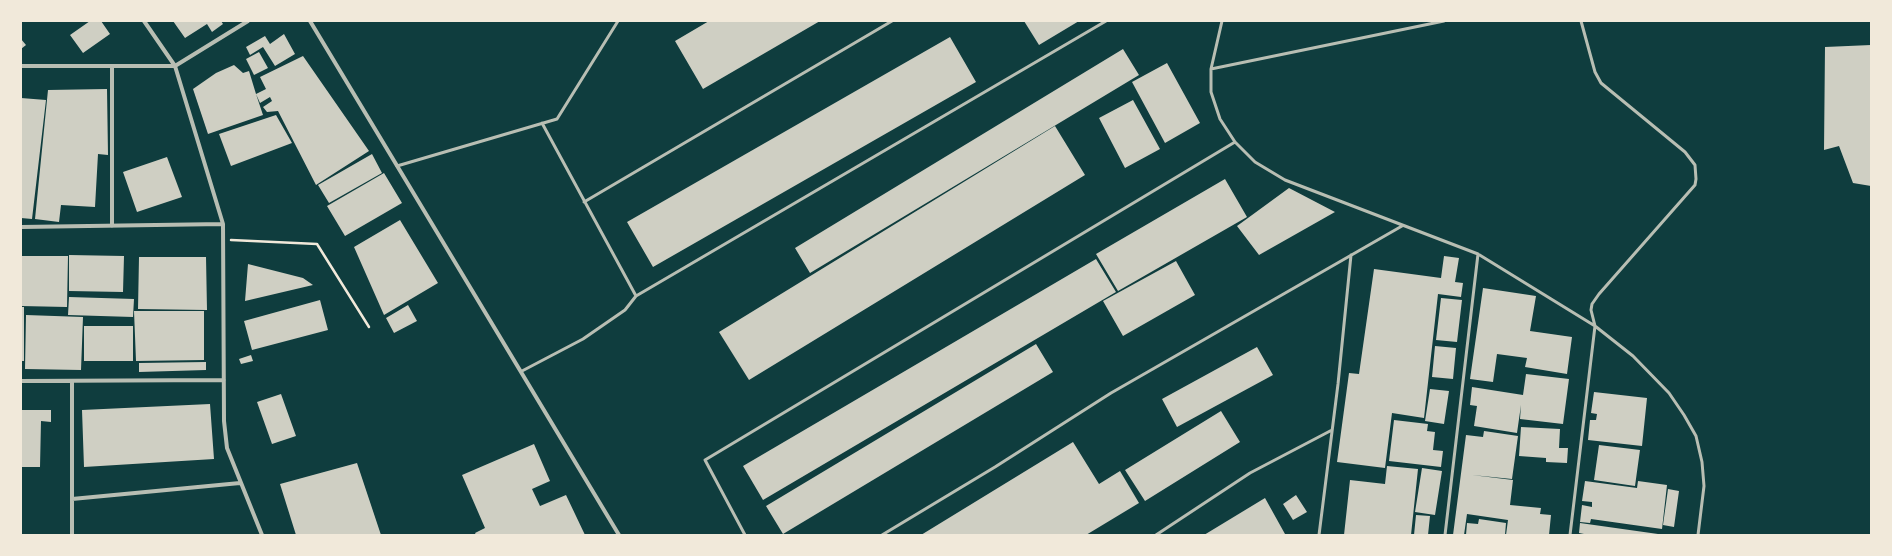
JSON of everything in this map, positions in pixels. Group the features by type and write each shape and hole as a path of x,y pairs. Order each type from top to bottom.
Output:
{"street":[{"path":"144,21 175,66 223,224 224,421 227,448 262,535"},
{"path":"21,66 175,66 248,21"},
{"path":"310,21 619,535"},
{"path":"112,66 112,226"},
{"path":"21,226 223,224"},
{"path":"21,381 224,380"},
{"path":"72,381 72,535"},
{"path":"72,499 240,483"}],"lane":[{"path":"397,166 557,119 618,21"},
{"path":"584,202 892,21"},
{"path":"522,372 563,351 599,328 625,310 636,296 1106,21"},
{"path":"1222,21 1211,69 1211,92 1220,119 1235,142 1255,162 1285,180 1478,254 1595,326 1633,356 1668,393 1684,415 1696,436 1702,462 1704,486 1698,535"},
{"path":"1211,69 1444,21"},
{"path":"1570,535 1595,326 1591,310 1592,304 1599,294 1695,184 1696,171 1694,165 1685,152 1601,83 1595,72 1580,21"},
{"path":"542,123 636,296"},
{"path":"746,535 705,460 1235,142"},
{"path":"882,535 995,467 1111,394 1402,226"},
{"path":"1445,535 1478,254"},
{"path":"1319,535 1351,255"},
{"path":"1156,535 1250,474 1332,430"}],"path":[{"path":"223,239 317,244 369,327"}],"building":[{"path":"90,21 101,21 110,34 83,53 70,35"},
{"path":"173,21 221,21 223,24 212,32 207,24 185,38"},
{"path":"709,21 820,21 703,89 675,41"},
{"path":"1024,21 1079,21 1039,45"},
{"path":"284,34 295,54 275,66 263,47 250,55 246,47 265,36 270,44"},
{"path":"950,37 976,82 653,267 627,222"},
{"path":"21,39 26,45 21,49"},
{"path":"1871,45 1871,186 1853,183 1839,146 1824,150 1825,47"},
{"path":"1123,49 1139,75 810,273 795,248"},
{"path":"259,52 268,68 254,75 246,59"},
{"path":"303,56 369,151 316,185 278,111 267,112 263,107 272,101 270,97 260,103 256,94 266,89 260,77"},
{"path":"1167,63 1200,123 1165,143 1132,82"},
{"path":"234,65 243,73 249,71 263,115 208,134 193,89 216,73"},
{"path":"107,89 108,155 98,154 95,207 61,205 59,222 35,219 48,90"},
{"path":"21,98 46,100 32,219 21,218"},
{"path":"1133,100 1160,149 1125,168 1099,118"},
{"path":"276,115 292,143 231,166 219,134"},
{"path":"1055,126 1085,175 749,380 719,332"},
{"path":"372,154 382,173 329,203 318,185"},
{"path":"167,157 182,197 137,212 123,172"},
{"path":"384,173 402,203 345,236 327,206"},
{"path":"1225,179 1247,217 1118,291 1096,254"},
{"path":"1289,188 1335,212 1259,255 1237,226"},
{"path":"400,220 438,283 384,315 354,247"},
{"path":"69,255 124,256 123,292 69,291"},
{"path":"21,256 68,256 67,307 21,306"},
{"path":"1444,256 1459,258 1455,282 1463,283 1461,297 1438,294 1424,418 1392,413 1385,468 1337,462 1349,373 1359,374 1374,269 1441,278"},
{"path":"139,257 206,257 207,310 138,309"},
{"path":"1096,259 1116,292 763,500 743,466"},
{"path":"1176,261 1195,295 1123,336 1103,301"},
{"path":"248,264 303,278 313,285 245,301"},
{"path":"1483,288 1536,296 1530,331 1572,337 1567,374 1525,367 1527,358 1497,354 1493,382 1470,379"},
{"path":"69,297 134,299 133,317 68,315"},
{"path":"1441,298 1462,300 1457,342 1436,340"},
{"path":"320,300 328,330 252,350 244,321"},
{"path":"408,305 417,321 394,333 386,318"},
{"path":"21,307 24,307 24,361 21,361"},
{"path":"134,311 204,311 204,360 136,361"},
{"path":"26,315 83,317 81,370 25,369"},
{"path":"84,326 133,326 133,361 84,361"},
{"path":"1036,344 1053,372 783,534 766,506"},
{"path":"1435,346 1456,348 1453,379 1432,377"},
{"path":"1257,347 1273,375 1177,427 1162,399"},
{"path":"251,355 253,361 241,364 239,359"},
{"path":"206,362 206,370 139,372 139,363"},
{"path":"1526,374 1569,379 1563,424 1520,419 1521,405 1517,433 1474,426 1477,406 1470,405 1472,387 1523,395"},
{"path":"1430,389 1449,391 1444,424 1425,421"},
{"path":"1594,392 1647,398 1642,446 1588,440 1590,420 1596,420 1597,414 1591,413"},
{"path":"281,394 296,436 272,444 257,402"},
{"path":"210,404 214,459 84,467 82,410"},
{"path":"21,410 51,410 51,422 41,421 40,467 21,467"},
{"path":"1221,411 1240,442 1145,501 1125,470"},
{"path":"1394,420 1428,424 1427,431 1435,432 1433,450 1443,451 1441,467 1389,461"},
{"path":"1521,427 1560,429 1559,448 1568,448 1567,463 1546,462 1546,458 1519,456"},
{"path":"1484,431 1518,436 1512,479 1472,475 1513,480 1510,505 1541,508 1540,514 1551,515 1549,535 1506,535 1508,520 1467,514 1464,535 1453,535 1466,435 1483,437"},
{"path":"1073,442 1099,484 1120,471 1139,503 1086,535 921,535"},
{"path":"534,444 550,481 532,489 540,506 566,495 585,535 476,535 475,533 485,528 462,475"},
{"path":"1599,445 1640,450 1635,486 1594,480"},
{"path":"357,463 381,535 296,535 280,484"},
{"path":"1387,466 1418,469 1411,535 1344,535 1350,480 1385,484"},
{"path":"1422,468 1442,471 1435,515 1415,512"},
{"path":"1585,481 1637,488 1638,481 1667,485 1662,529 1591,519 1590,523 1580,522 1582,505 1592,507 1592,502 1582,501"},
{"path":"1668,489 1679,491 1674,527 1663,525"},
{"path":"1296,495 1307,512 1293,520 1283,504"},
{"path":"1265,498 1285,534 1204,535"},
{"path":"1416,515 1430,516 1428,535 1414,535"},
{"path":"1479,519 1506,523 1505,535 1466,535 1467,523 1478,524"},
{"path":"1580,523 1658,535 1589,535 1579,533"}]}
